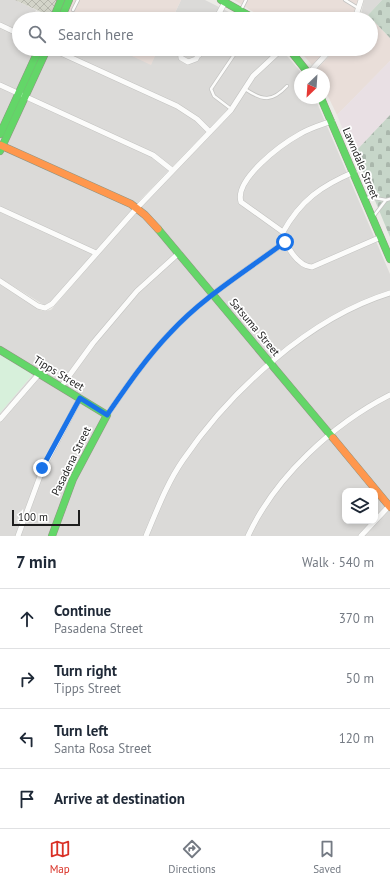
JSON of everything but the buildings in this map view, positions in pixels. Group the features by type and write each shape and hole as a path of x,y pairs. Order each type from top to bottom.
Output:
{"street":[{"path":"57,12 61,0"},
{"path":"64,12 69,0"},
{"path":"357,12 361,0"},
{"path":"221,12 227,2 241,11"},
{"path":"0,25 12,31"},
{"path":"1,147 37,56"},
{"path":"0,134 43,56"},
{"path":"67,56 177,106 197,119 210,132"},
{"path":"181,56 181,58 188,62 192,62 198,56"},
{"path":"0,281 38,306 45,308 52,304 136,208 232,110 253,76 274,56"},
{"path":"295,56 304,68"},
{"path":"314,68 325,56"},
{"path":"0,85 153,155 172,170"},
{"name":"Lawndale Street","path":"324,104 390,259"},
{"path":"332,121 301,133 278,148 259,165 247,180 241,192 241,202 283,232 285,242 301,263 312,267 381,237"},
{"name":"Satsuma Street","path":"1,147 136,208 158,228 390,506"},
{"path":"283,232 297,210 310,196 332,182 354,172"},
{"path":"0,208 96,253"},
{"name":"Pasadena Street","path":"52,536 73,479 107,415 139,368 166,337 213,294 285,242"},
{"path":"61,388 93,343 137,291 179,253"},
{"path":"146,536 161,500 187,455 218,414 242,389 307,336 367,302 390,293"},
{"name":"Tipps Street","path":"0,350 107,415"},
{"path":"0,419 39,374"},
{"path":"248,536 274,493 306,456 330,434 369,406 390,395"},
{"path":"18,536 42,468 80,398"},
{"path":"378,518 390,506"},
{"path":"361,536 372,524"}],"lane":[{"path":"73,10 78,0"},
{"path":"241,11 246,0"},
{"path":"345,0 358,9"},
{"path":"232,110 214,96 211,89 233,56"},
{"path":"245,89 256,96 265,99 279,94 287,86"},
{"path":"365,199 369,197 386,200 390,199"},
{"path":"373,218 386,200"}],"shaded area":[{"path":"0,0 15,0 36,10 35,12 12,12 12,56 33,56 0,127"},
{"path":"15,0 58,0 52,12 41,12"},
{"path":"71,0 181,0 175,12 66,12"},
{"path":"181,0 205,0 229,12 175,12"},
{"path":"234,0 359,0 355,12 254,12"},
{"path":"364,0 382,0 371,12 361,12"},
{"path":"378,25 390,38 390,61 337,115 330,100 330,68 318,68 329,56 378,56"},
{"path":"46,56 133,56 151,64 155,56 287,56 297,68 294,68 294,104 318,104 390,274 390,536 0,536 0,413 37,370 0,346 0,284 42,311 51,310 135,213 231,114 227,110 142,198 49,305 44,305 0,278 0,157"},
{"path":"132,56 155,56 151,65"},
{"path":"304,56 321,56 312,65"},
{"path":"390,61 390,115 353,154 337,115"}],"green space":[{"path":"382,0 390,0 390,38 378,25 378,12 371,12"},
{"path":"390,115 390,237 355,152"},
{"path":"0,354 33,374 0,413"}],"traffic: fast":[{"path":"56,12 61,0"},
{"path":"64,12 69,0"},
{"path":"221,0 242,12"},
{"path":"0,134 36,56"},
{"path":"0,151 44,56"},
{"path":"295,56 304,68"},
{"path":"324,104 390,259"},
{"path":"158,229 333,438"},
{"path":"0,350 107,415 73,479 52,536"}],"traffic: slow":[{"path":"0,145 131,204 145,215 158,229"},
{"path":"333,438 390,507"}],"route":[{"path":"42,468 80,398 107,415 139,368 171,332 213,294 285,242"}]}
